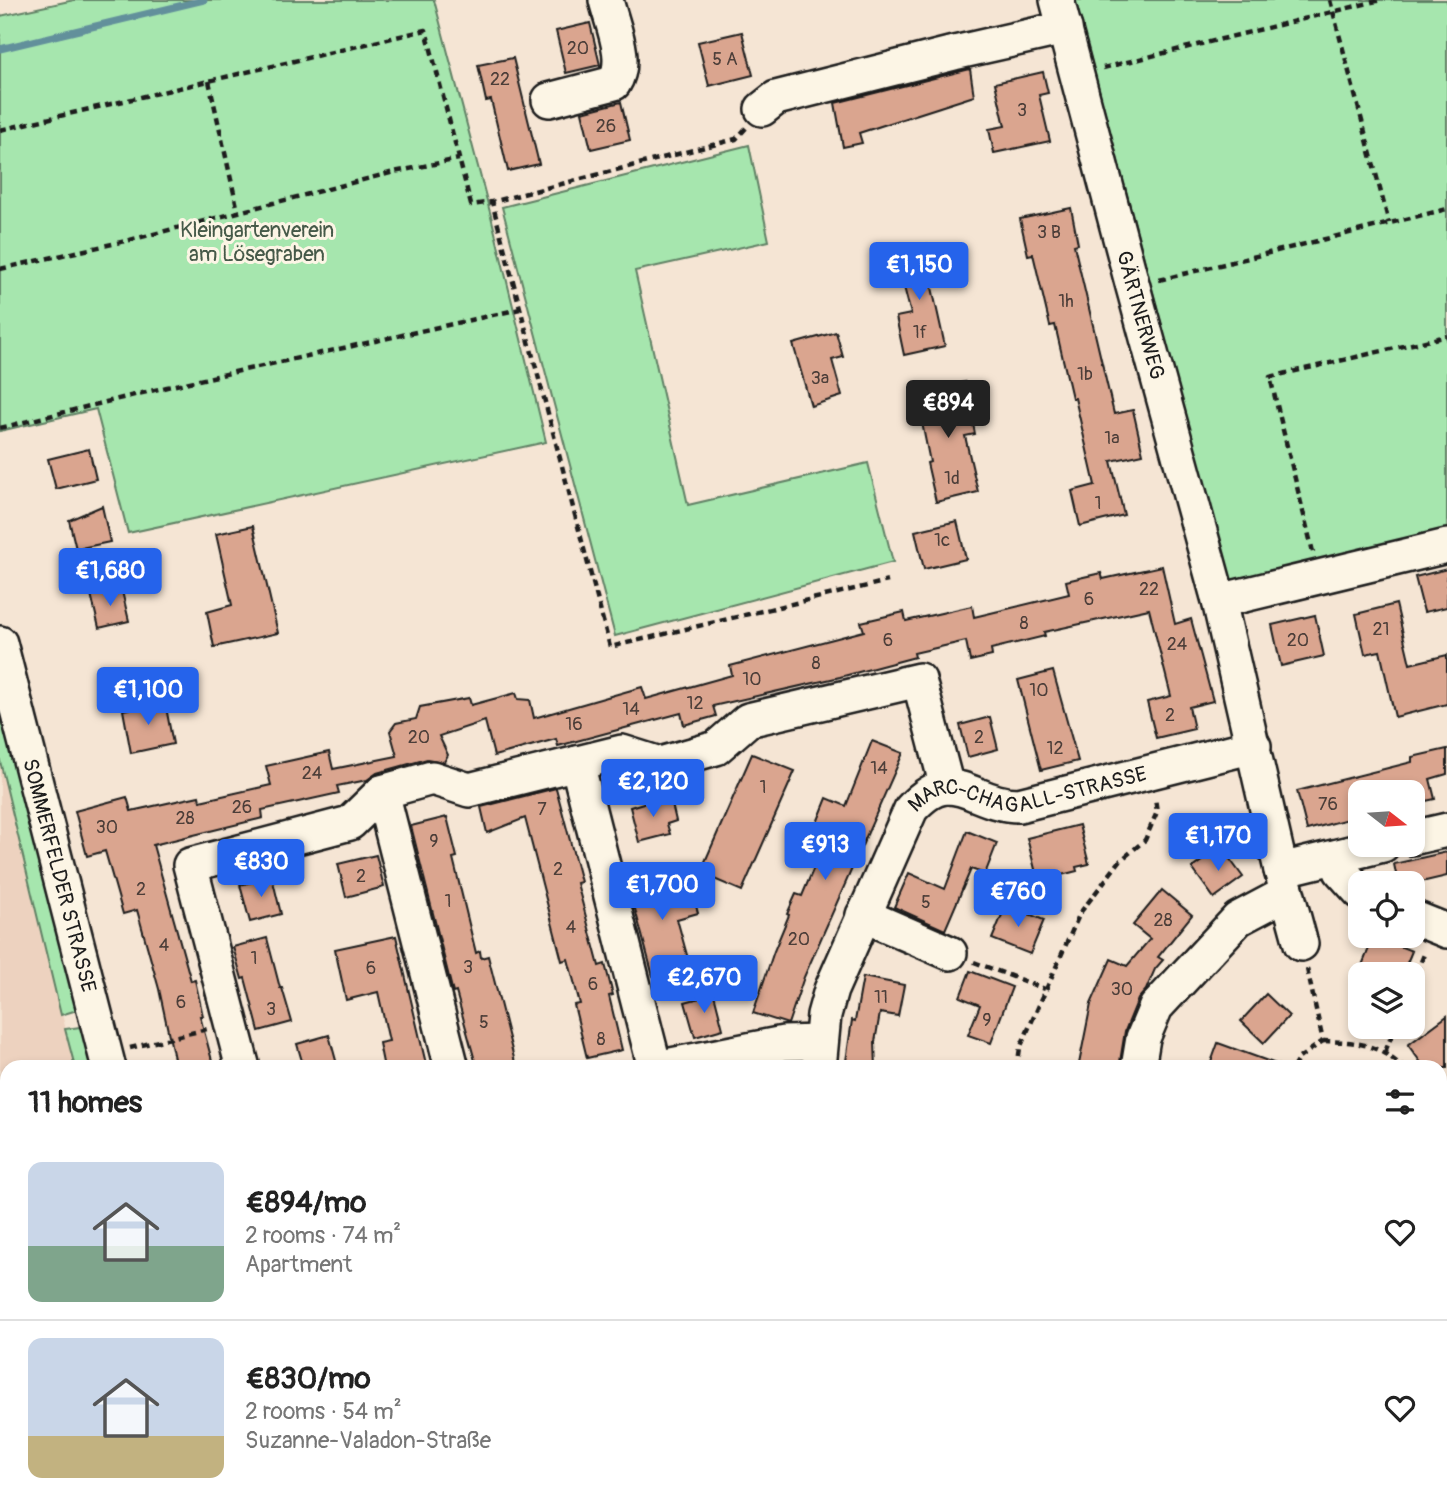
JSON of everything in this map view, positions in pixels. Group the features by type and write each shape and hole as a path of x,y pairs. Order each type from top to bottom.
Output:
{"street":[{"path":"549,100 614,83 620,74 621,61 606,0"},
{"name":"GÄRTNERWEG","path":"762,109 776,98 1061,14 1219,601 1284,882 1301,944"},
{"path":"1219,601 1447,546"},
{"name":"SOMMERFELDER STRASSE","path":"0,643 108,1060"},
{"path":"241,1060 190,865 350,823 382,792 432,778 469,790 622,752 660,764 716,748 748,720 919,680 947,787"},
{"name":"MARC-CHAGALL-STRASSE","path":"820,1055 831,990 911,809 922,797 935,788 961,788 1006,805 1019,805 1254,746"},
{"path":"577,763 653,1060"},
{"path":"382,792 450,1060"},
{"path":"1425,835 1447,830"},
{"path":"1139,1060 1143,1038 1156,1007 1237,919 1284,882 1348,854"},
{"path":"1336,857 1348,878"},
{"path":"863,915 950,953"},
{"path":"696,1060 784,1043 820,1055"}],"path":[{"path":"1330,0 1389,223"},
{"path":"1077,74 1381,0"},
{"path":"0,130 426,30 471,205 492,202 736,139 762,109"},
{"path":"209,81 239,211"},
{"path":"0,269 130,240 394,172 459,159"},
{"path":"492,202 610,647 888,580"},
{"path":"1133,287 1447,209"},
{"path":"0,428 167,387 520,309"},
{"path":"1319,577 1270,377 1447,335"},
{"path":"1018,1060 1020,1048 1080,913 1120,860 1145,839 1157,812 1153,773"},
{"path":"1419,962 1431,925"},
{"path":"1301,944 1323,1041"},
{"path":"950,953 1045,989"},
{"path":"111,1060 231,1023"},
{"path":"1385,1052 1390,1039"},
{"path":"1298,1060 1323,1041 1357,1042 1385,1052 1394,1060"}],"shaded area":[{"path":"0,761 73,1060 0,1060"}],"green space":[{"name":"Kleingartenverein am Lösegraben","path":"74,0 434,0 491,216 546,442 128,533 96,409 0,431 0,16"},
{"path":"1075,0 1447,0 1447,531 1227,587 1179,390"},
{"path":"749,145 769,241 635,271 688,505 868,463 893,562 615,636 502,207"},
{"path":"0,715 6,715 77,1010 61,1015 0,761"},
{"path":"80,1027 89,1031 97,1060 73,1060 65,1029"}],"building":[{"path":"590,23 600,65 566,73 556,31"},
{"path":"742,32 753,75 709,86 698,42"},
{"path":"513,58 539,164 508,171 491,100 486,101 478,65"},
{"path":"970,69 974,96 859,133 862,143 843,147 835,103"},
{"path":"1043,72 1048,93 1039,95 1050,141 994,153 989,129 1005,126 995,83"},
{"path":"621,102 630,140 591,149 582,112"},
{"path":"1071,208 1078,244 1074,245 1114,414 1133,410 1143,454 1111,461 1124,515 1080,526 1072,491 1095,485 1055,325 1050,326 1033,254 1028,255 1020,219"},
{"path":"927,244 937,282 931,283 945,346 904,355 896,317 911,314 895,252"},
{"path":"836,332 843,357 832,360 842,396 811,406 793,344"},
{"path":"965,382 975,434 965,436 978,492 936,502 916,393"},
{"path":"89,449 96,479 56,489 48,459"},
{"path":"102,506 110,542 76,549 69,520"},
{"path":"957,521 966,559 924,569 915,531"},
{"path":"253,526 278,633 214,647 207,612 232,605 216,534"},
{"path":"1162,566 1175,624 1191,619 1213,701 1189,707 1194,729 1156,738 1147,702 1171,696 1149,609 1044,632 1045,636 991,649 992,656 970,661 966,641 914,653 915,657 840,677 713,706 716,716 684,725 681,713 558,746 556,739 494,756 485,721 439,736 448,755 444,762 427,759 377,773 367,780 337,786 339,793 262,810 263,818 153,845 191,981 195,980 203,1016 200,1016 212,1060 174,1060 159,989 137,910 123,914 105,851 87,856 75,811 127,797 131,811 199,796 200,801 271,785 266,766 329,752 333,769 397,756 390,731 396,723 416,719 420,707 469,698 471,705 516,693 518,699 530,700 534,718 642,687 646,699 732,675 730,666 864,631 861,622 904,612 906,621 972,606 974,617 1069,594 1066,581 1101,573 1103,579"},
{"path":"1447,569 1447,607 1424,612 1415,577"},
{"path":"121,587 129,621 99,628 91,594"},
{"path":"1396,604 1410,664 1447,655 1447,704 1395,717 1380,651 1365,654 1356,614"},
{"path":"1315,615 1324,656 1281,666 1272,625"},
{"path":"1053,671 1078,761 1041,770 1018,680"},
{"path":"165,702 173,744 131,753 123,710"},
{"path":"990,717 998,749 968,757 960,725"},
{"path":"872,741 903,753 804,977 788,1024 753,1013 789,915 787,914 796,894 802,896 825,841 812,835 827,798 846,806"},
{"path":"1447,749 1447,774 1430,779 1435,799 1425,801 1425,780 1348,780 1348,819 1307,830 1297,791 1412,762 1412,757"},
{"path":"752,754 795,771 742,891 700,873"},
{"path":"556,788 581,882 577,883 599,966 605,964 613,995 609,996 622,1050 587,1058 574,1005 580,1004 568,959 562,961 525,818 487,833 481,807"},
{"path":"660,798 661,802 671,800 676,821 667,824 670,834 639,842 630,807"},
{"path":"447,817 457,857 453,858 476,953 480,951 481,958 488,956 514,1060 475,1060 456,992 453,993 411,826"},
{"path":"1079,825 1089,864 1076,867 1077,871 1038,881 1027,838"},
{"path":"967,831 997,843 985,874 971,869 945,930 894,907 909,873 945,889"},
{"path":"1221,847 1243,877 1214,898 1192,868"},
{"path":"1447,852 1447,876 1425,881 1425,871 1395,871 1394,864"},
{"path":"376,855 384,887 346,897 338,864"},
{"path":"662,874 668,894 691,888 698,913 677,919 690,966 653,976 628,883"},
{"path":"272,877 281,914 250,922 240,885"},
{"path":"1162,890 1192,915 1158,957 1163,960 1138,999 1125,1031 1120,1060 1080,1060 1091,1004 1111,959 1127,966 1150,939 1133,925"},
{"path":"1006,905 1044,920 1030,954 992,939"},
{"path":"396,936 425,1060 382,1060 379,1043 389,1041 378,992 346,1000 335,949"},
{"path":"267,938 292,1022 259,1031 245,978 242,979 233,947"},
{"path":"1369,948 1404,948 1412,951 1407,962 1363,962"},
{"path":"970,971 1012,987 991,1043 968,1035 980,1005 960,997"},
{"path":"863,977 904,985 898,1016 880,1013 875,1042 876,1060 846,1060 852,1020 855,1021"},
{"path":"714,994 723,1029 695,1037 685,1002"},
{"path":"1266,994 1289,1016 1264,1043 1241,1021"},
{"path":"1447,1016 1447,1060 1419,1060 1408,1045 1416,1039 1425,1039 1425,1032"},
{"path":"329,1035 336,1060 302,1060 297,1044"},
{"path":"1218,1043 1265,1060 1212,1060"}],"waterway":[{"path":"0,49 204,0"}]}
